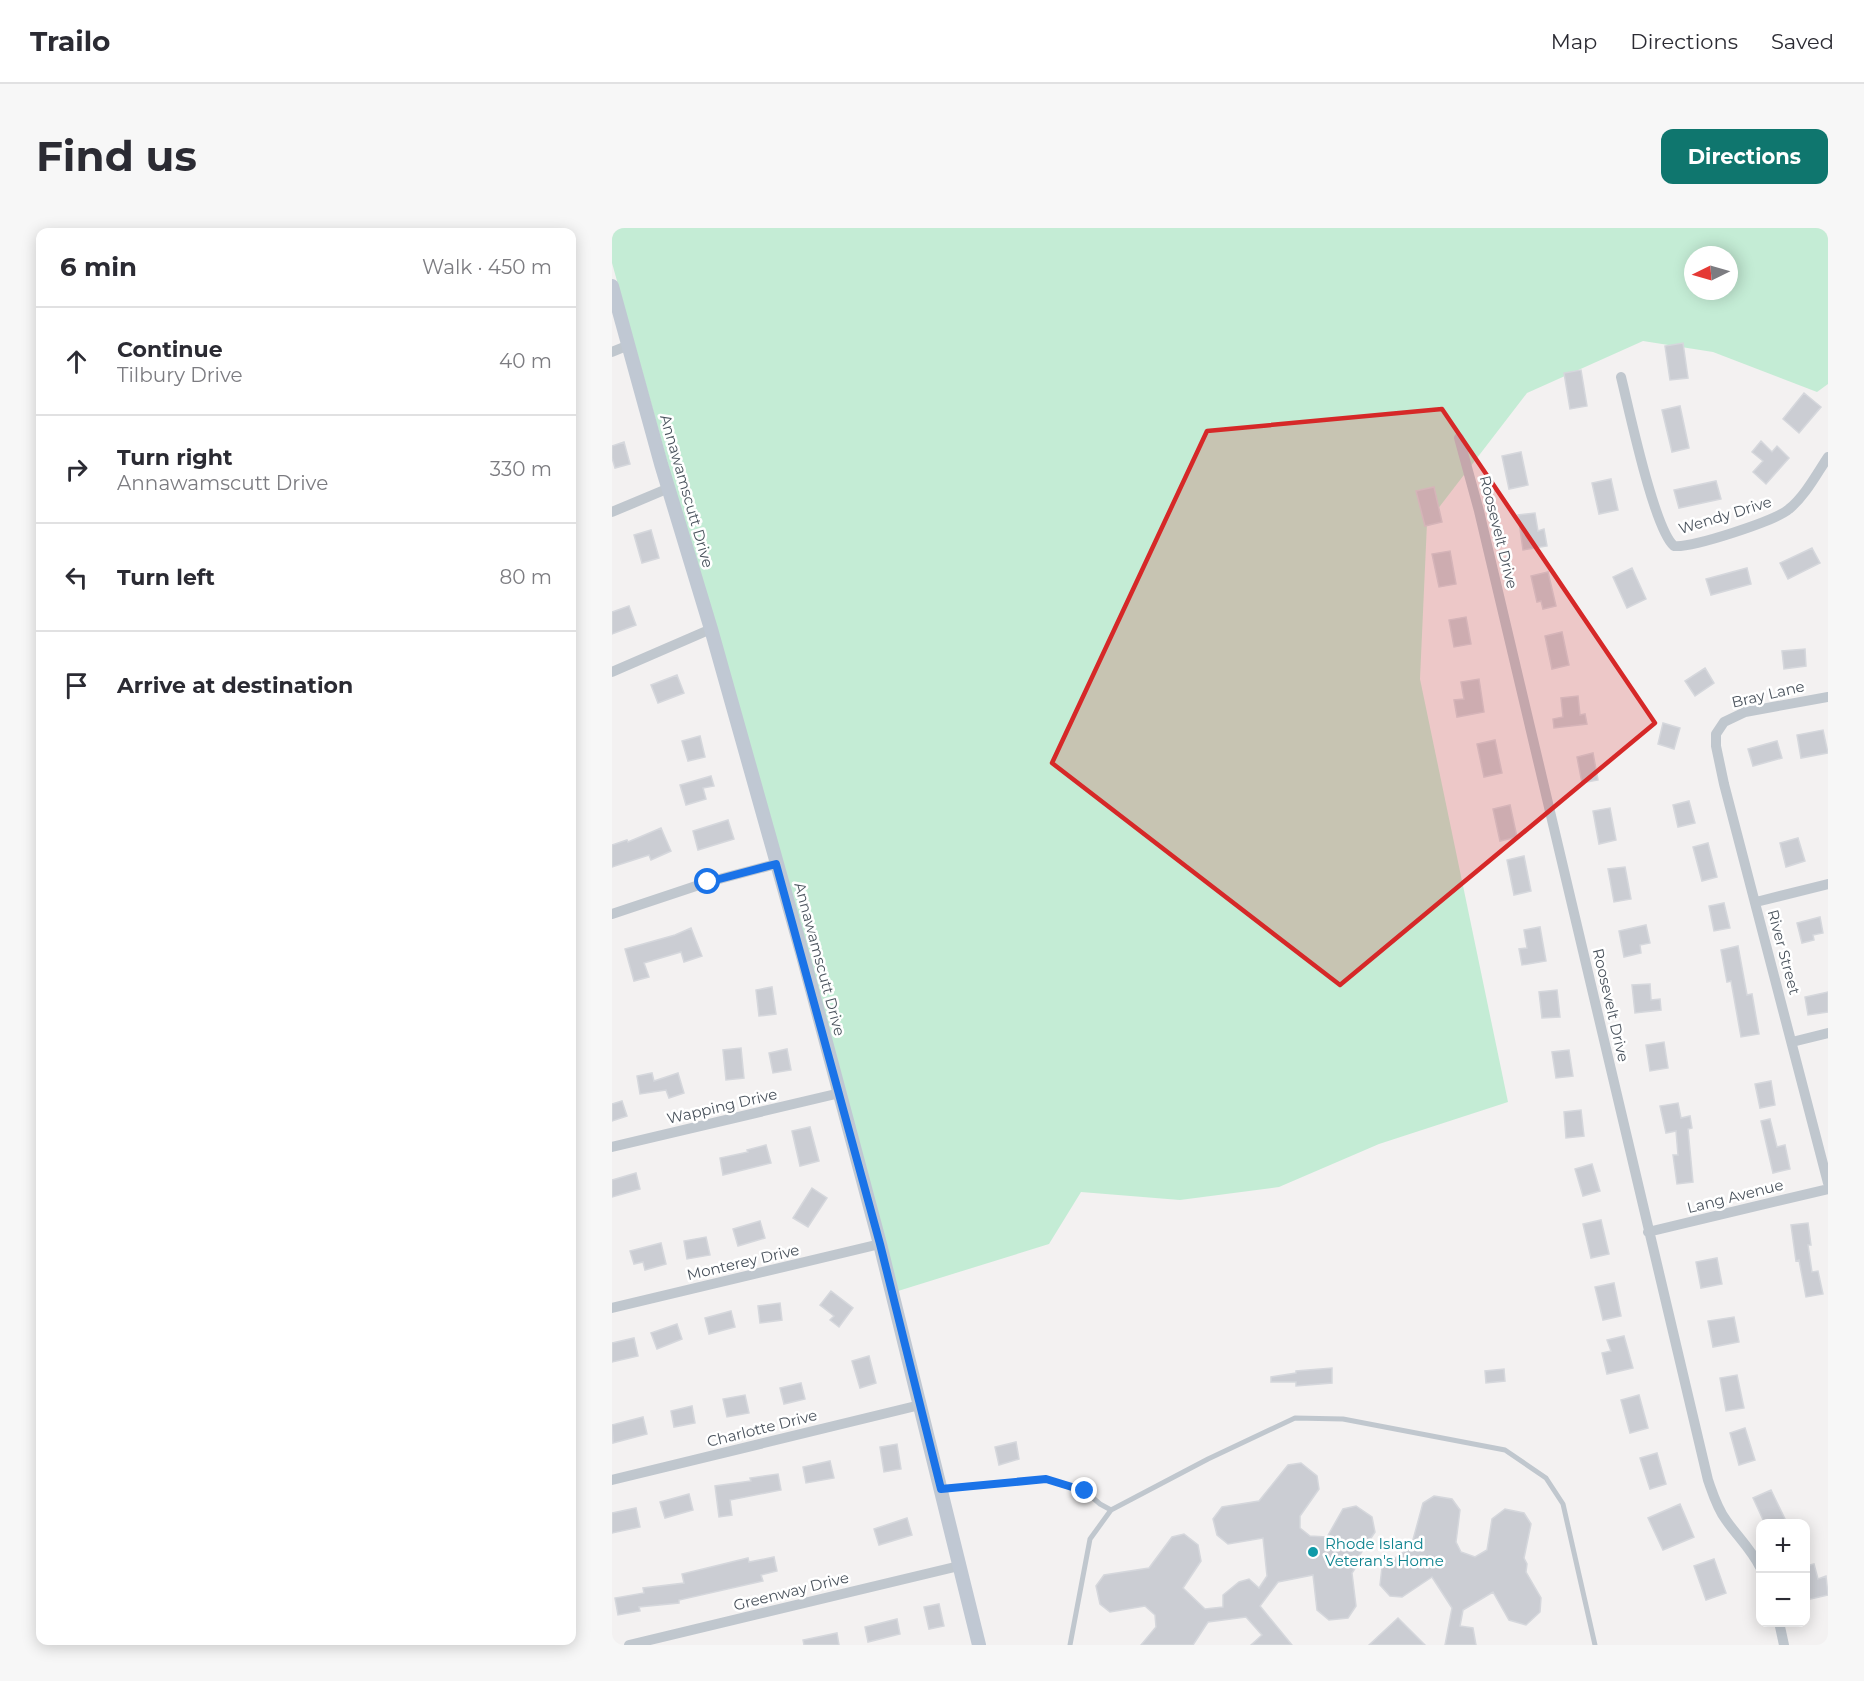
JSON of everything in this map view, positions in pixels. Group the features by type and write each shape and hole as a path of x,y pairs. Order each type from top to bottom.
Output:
{"street":[{"name":"Annawamscutt Drive","path":"612,286 711,629 840,1094 880,1244 979,1645"},
{"path":"612,352 629,345"},
{"name":"Wendy Drive","path":"1621,377 1652,496 1664,531 1674,546 1688,546 1773,519 1788,510 1804,493 1828,457"},
{"name":"Roosevelt Drive","path":"1459,438 1479,511 1708,1480 1716,1504 1756,1559"},
{"path":"612,512 669,488"},
{"path":"612,672 711,629"},
{"name":"Bray Lane","path":"1719,728 1724,722 1745,712 1828,697"},
{"name":"River Street","path":"1719,728 1716,746 1724,784 1828,1183"},
{"path":"612,914 708,882 776,864"},
{"path":"1756,902 1828,884"},
{"path":"1792,1042 1828,1033"},
{"name":"Wapping Drive","path":"612,1147 840,1094"},
{"name":"Lang Avenue","path":"1648,1232 1828,1188"},
{"name":"Monterey Drive","path":"612,1308 880,1244"},
{"name":"Charlotte Drive","path":"612,1480 920,1405"},
{"name":"Greenway Drive","path":"629,1645 959,1566"},
{"path":"1780,1627 1784,1645"}],"lane":[{"path":"1070,1645 1090,1539 1111,1510 1208,1459 1295,1418 1343,1419 1505,1450 1546,1478 1563,1504 1595,1645"},
{"path":"941,1489 1046,1479 1085,1491 1111,1510"}],"highlighted area":[{"path":"1442,409 1655,723 1340,985 1052,763 1207,431"}],"green space":[{"path":"612,228 1828,228 1828,384 1817,392 1713,352 1643,341 1527,393 1427,523 1420,679 1508,1102 1379,1144 1279,1187 1180,1200 1081,1192 1049,1244 898,1291 612,263"}],"building":[{"path":"1683,343 1688,378 1670,380 1665,346"},
{"path":"1581,370 1587,406 1570,409 1564,373"},
{"path":"1804,393 1821,407 1799,433 1783,419"},
{"path":"1680,406 1689,448 1672,452 1662,410"},
{"path":"1761,441 1772,452 1777,446 1789,458 1766,484 1753,472 1763,461 1752,452"},
{"path":"624,442 630,464 615,468 612,446"},
{"path":"1521,452 1528,485 1509,489 1502,456"},
{"path":"1611,479 1618,510 1599,514 1592,483"},
{"path":"1716,481 1721,499 1679,508 1674,490"},
{"path":"1434,487 1442,522 1425,526 1416,491"},
{"path":"1535,513 1538,531 1544,529 1547,546 1523,550 1518,515"},
{"path":"651,530 659,558 642,563 634,535"},
{"path":"1812,548 1820,563 1788,579 1780,563"},
{"path":"1450,551 1456,584 1439,587 1432,554"},
{"path":"1632,568 1646,599 1627,608 1613,577"},
{"path":"1747,568 1751,584 1711,595 1706,579"},
{"path":"1548,572 1556,606 1543,609 1541,601 1537,602 1531,576"},
{"path":"629,606 636,625 612,634 612,612"},
{"path":"1466,617 1471,644 1454,647 1449,620"},
{"path":"1562,632 1569,665 1552,669 1545,636"},
{"path":"1805,649 1806,666 1784,669 1782,651"},
{"path":"1705,668 1714,683 1695,696 1685,681"},
{"path":"677,675 684,693 658,703 651,685"},
{"path":"1479,679 1484,712 1457,717 1454,700 1464,699 1461,682"},
{"path":"1578,696 1580,715 1585,714 1587,724 1554,728 1553,719 1563,717 1561,698"},
{"path":"1663,723 1680,728 1674,749 1658,744"},
{"path":"1823,730 1828,753 1801,758 1797,735"},
{"path":"700,736 705,757 688,761 682,741"},
{"path":"1495,740 1502,773 1484,777 1477,744"},
{"path":"1777,741 1782,758 1753,766 1748,749"},
{"path":"1593,753 1598,780 1582,783 1577,757"},
{"path":"711,776 714,786 703,788 706,799 686,805 680,785"},
{"path":"1689,801 1695,823 1678,827 1673,805"},
{"path":"1510,805 1517,837 1500,841 1493,809"},
{"path":"1610,808 1616,840 1599,844 1593,811"},
{"path":"728,820 734,839 698,850 693,831"},
{"path":"661,828 671,851 651,860 649,855 612,867 612,845 627,840 628,842"},
{"path":"1798,838 1805,861 1786,867 1780,843"},
{"path":"1708,843 1717,877 1702,881 1693,847"},
{"path":"1524,856 1531,891 1514,895 1507,860"},
{"path":"1625,867 1631,899 1614,902 1608,869"},
{"path":"1724,903 1730,928 1714,931 1709,906"},
{"path":"1820,917 1823,933 1813,935 1814,940 1802,943 1797,923"},
{"path":"1646,925 1650,943 1640,945 1641,953 1624,957 1619,931"},
{"path":"1540,927 1546,961 1522,965 1519,949 1527,948 1524,930"},
{"path":"691,928 702,956 684,962 681,952 644,963 649,977 634,981 625,949 675,935"},
{"path":"1738,946 1747,995 1752,994 1759,1034 1741,1037 1731,981 1727,982 1721,950"},
{"path":"1650,984 1651,1000 1660,999 1661,1010 1635,1013 1632,985"},
{"path":"772,987 776,1014 759,1016 756,990"},
{"path":"1557,990 1560,1017 1542,1018 1539,992"},
{"path":"1828,992 1828,1012 1808,1015 1805,997"},
{"path":"1664,1042 1668,1068 1650,1071 1646,1045"},
{"path":"741,1048 744,1078 726,1080 723,1050"},
{"path":"787,1049 791,1070 773,1073 769,1053"},
{"path":"1569,1050 1573,1076 1556,1078 1552,1052"},
{"path":"652,1073 654,1081 678,1073 684,1093 669,1098 666,1090 640,1094 637,1076"},
{"path":"1771,1081 1775,1105 1760,1108 1755,1084"},
{"path":"622,1101 627,1116 612,1121 612,1104"},
{"path":"1678,1103 1681,1118 1690,1116 1692,1128 1688,1129 1693,1182 1677,1184 1673,1155 1678,1155 1676,1131 1666,1133 1660,1106"},
{"path":"1581,1110 1584,1136 1566,1138 1564,1112"},
{"path":"1770,1119 1777,1147 1785,1145 1790,1169 1773,1173 1761,1121"},
{"path":"810,1127 819,1161 800,1166 792,1131"},
{"path":"766,1145 771,1163 723,1175 720,1158 748,1152 747,1150"},
{"path":"1592,1164 1600,1191 1583,1196 1575,1169"},
{"path":"636,1173 640,1189 612,1197 612,1180"},
{"path":"812,1188 827,1198 808,1227 793,1218"},
{"path":"1601,1220 1609,1254 1591,1258 1583,1224"},
{"path":"760,1221 765,1238 738,1246 733,1229"},
{"path":"1808,1223 1812,1272 1818,1271 1823,1294 1806,1297 1799,1260 1796,1261 1791,1225"},
{"path":"706,1237 710,1255 687,1259 684,1241"},
{"path":"661,1243 666,1264 645,1270 643,1262 634,1264 630,1251"},
{"path":"1717,1258 1722,1284 1701,1288 1696,1262"},
{"path":"1614,1283 1621,1316 1603,1320 1595,1287"},
{"path":"831,1291 853,1308 839,1327 830,1320 834,1316 820,1305"},
{"path":"780,1303 782,1320 760,1323 758,1306"},
{"path":"731,1311 735,1327 709,1334 705,1318"},
{"path":"1734,1317 1739,1342 1713,1347 1708,1321"},
{"path":"677,1324 682,1339 657,1349 651,1333"},
{"path":"1624,1336 1633,1368 1607,1374 1602,1353 1611,1351 1607,1340"},
{"path":"634,1338 638,1356 612,1362 612,1343"},
{"path":"869,1356 876,1383 860,1388 852,1361"},
{"path":"1332,1368 1332,1383 1296,1386 1296,1382 1271,1382 1271,1377 1296,1373 1296,1371"},
{"path":"1504,1369 1505,1381 1486,1383 1485,1371"},
{"path":"1737,1375 1744,1408 1726,1411 1720,1378"},
{"path":"801,1383 805,1399 784,1404 780,1388"},
{"path":"745,1395 749,1413 727,1417 723,1399"},
{"path":"1639,1395 1648,1428 1630,1433 1621,1400"},
{"path":"692,1406 695,1423 674,1427 671,1411"},
{"path":"643,1417 647,1434 613,1443 612,1425"},
{"path":"1745,1428 1755,1460 1739,1465 1730,1433"},
{"path":"1016,1442 1019,1459 999,1465 995,1447"},
{"path":"897,1444 901,1469 884,1472 880,1447"},
{"path":"1657,1453 1666,1484 1650,1489 1640,1458"},
{"path":"830,1461 834,1478 806,1483 803,1467"},
{"name":"Rhode Island Veteran's Home","path":"1301,1463 1317,1476 1319,1489 1300,1516 1300,1528 1310,1536 1327,1537 1343,1509 1356,1506 1372,1517 1375,1532 1357,1559 1352,1573 1356,1606 1348,1618 1329,1620 1317,1610 1313,1575 1278,1582 1260,1606 1292,1645 1251,1645 1262,1635 1246,1617 1208,1622 1193,1645 1141,1645 1156,1627 1155,1615 1145,1606 1110,1612 1100,1604 1096,1586 1104,1575 1149,1568 1172,1537 1184,1534 1198,1545 1201,1561 1183,1588 1205,1609 1223,1607 1223,1595 1239,1582 1249,1579 1259,1588 1267,1576 1263,1538 1228,1544 1217,1535 1213,1519 1222,1507 1259,1501 1288,1465"},
{"path":"778,1474 781,1490 730,1500 732,1515 719,1517 715,1486 751,1481 750,1478"},
{"path":"1771,1490 1785,1519 1763,1519 1753,1498"},
{"path":"689,1494 693,1510 665,1518 660,1502"},
{"name":"Rhode Island Veteran's Home","path":"1434,1496 1452,1499 1460,1510 1456,1542 1461,1552 1475,1557 1487,1550 1492,1519 1505,1509 1524,1513 1531,1524 1524,1558 1527,1564 1526,1572 1541,1598 1540,1612 1526,1625 1509,1620 1493,1592 1463,1610 1460,1626 1473,1628 1476,1645 1445,1645 1452,1608 1432,1577 1402,1597 1390,1596 1380,1585 1382,1567 1411,1547 1423,1503"},
{"path":"1680,1504 1694,1537 1663,1550 1648,1518"},
{"path":"636,1508 640,1527 612,1533 612,1513"},
{"path":"907,1518 912,1535 879,1545 874,1529"},
{"path":"774,1557 777,1571 761,1575 763,1581 679,1600 679,1603 639,1607 640,1611 618,1615 615,1598 644,1593 643,1588 684,1583 682,1574 748,1558 749,1562"},
{"path":"1714,1559 1726,1593 1706,1600 1694,1566"},
{"path":"1814,1564 1818,1579 1826,1576 1828,1595 1810,1599 1810,1565"},
{"path":"939,1604 944,1626 929,1629 924,1607"},
{"path":"1398,1618 1425,1645 1369,1645"},
{"path":"897,1619 900,1634 868,1642 865,1627"},
{"path":"837,1633 839,1645 804,1645 803,1640"}],"place":[{"name":"Rhode Island Veteran's Home","path":"1313,1552"}],"route":[{"path":"708,882 776,864 880,1244 941,1489 1046,1479 1085,1491"}]}
